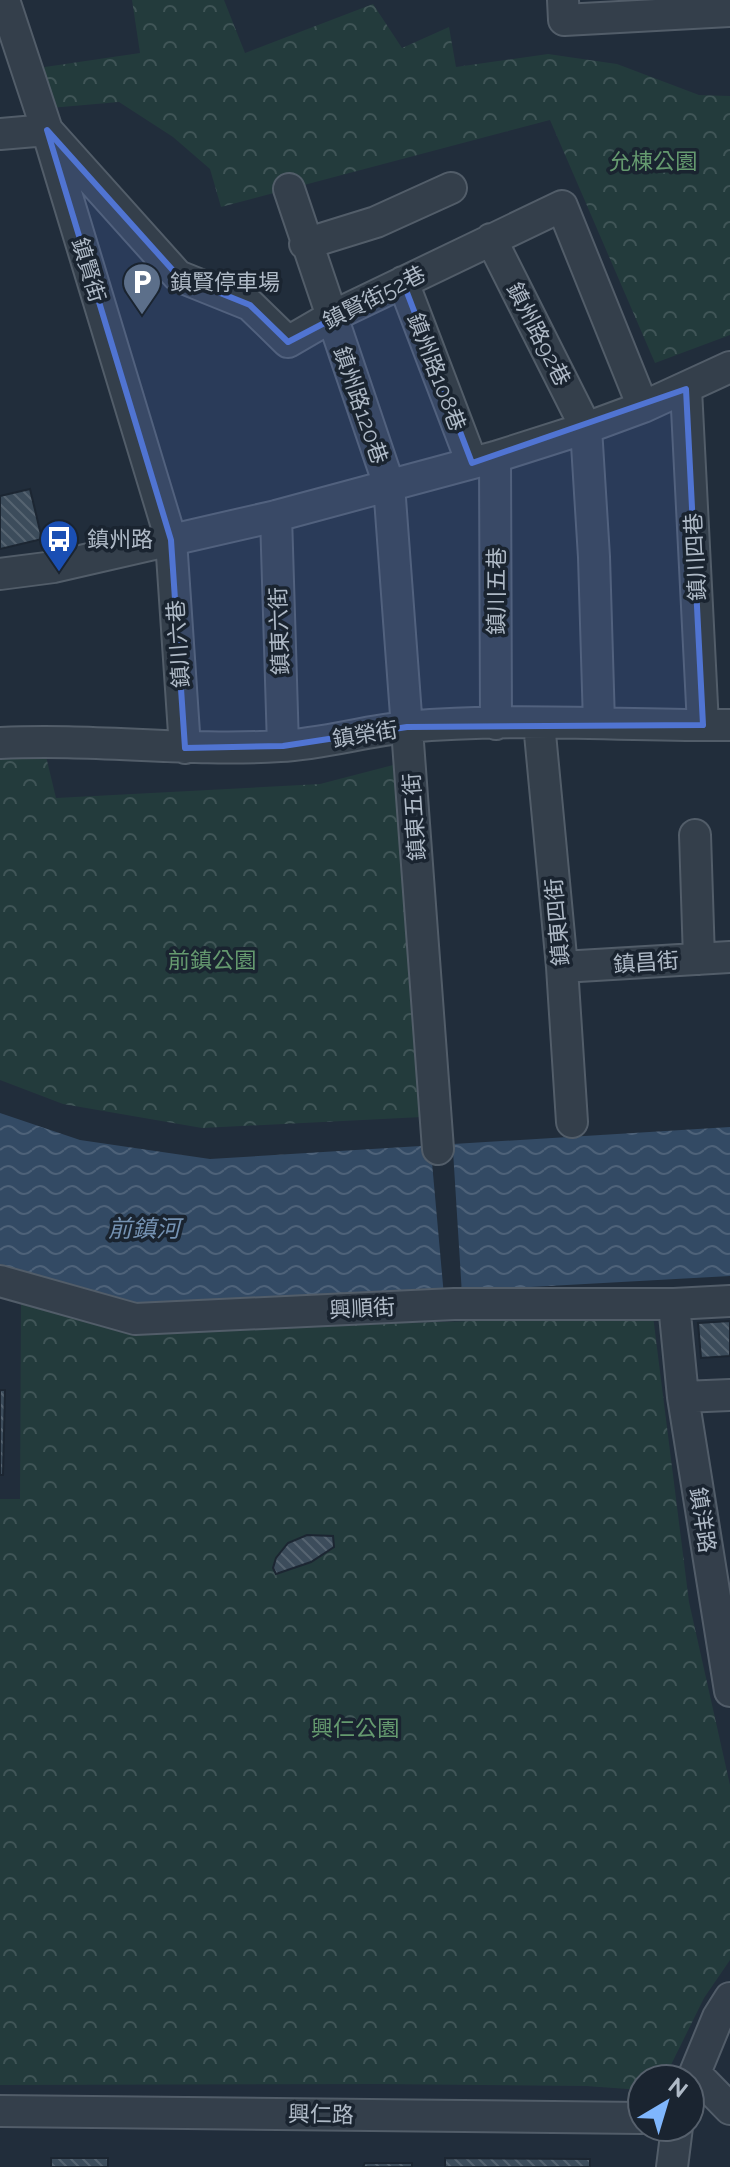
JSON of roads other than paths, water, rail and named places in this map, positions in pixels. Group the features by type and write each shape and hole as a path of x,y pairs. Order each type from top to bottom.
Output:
{"street":[{"name":"鎮賢街","path":"4,0 47,130 171,540"},
{"path":"563,0 564,20 661,7 730,11"},
{"path":"0,134 47,130"},
{"name":"鎮賢街52巷","path":"47,130 178,276 250,305 288,342 331,317 562,206 643,407"},
{"path":"305,244 376,222 451,188"},
{"name":"鎮州路120巷","path":"289,189 305,244 389,485"},
{"name":"鎮州路92巷","path":"491,239 586,428"},
{"name":"鎮州路108巷","path":"403,282 484,460"},
{"path":"0,574 54,567 276,516 484,460 643,407 730,367"},
{"name":"鎮川四巷","path":"686,389 717,725"},
{"path":"586,428 599,723"},
{"name":"鎮川五巷","path":"484,460 496,724"},
{"name":"鎮東五街","path":"389,485 438,1149"},
{"name":"鎮東六街","path":"276,516 283,746"},
{"name":"鎮川六巷","path":"171,540 185,748"},
{"name":"鎮榮街","path":"0,743 29,741 185,748 283,746 407,727 539,723 717,725"},
{"name":"鎮東四街","path":"539,723 562,967 572,1122"},
{"path":"695,835 699,959"},
{"name":"鎮昌街","path":"562,967 730,957"},
{"name":"興順街","path":"0,1281 135,1319 453,1300 674,1304 730,1301"},
{"name":"鎮洋路","path":"674,1304 683,1397 730,1691"},
{"path":"683,1397 730,1395"},
{"path":"699,2063 718,2017 730,1998"},
{"path":"706,2090 730,2109"},
{"name":"興仁路","path":"0,2111 626,2118"},
{"path":"672,2167 675,2143"}],"water":[{"name":"前鎮河","path":"0,1113 80,1140 210,1159 730,1127 730,1276 133,1309 0,1264"}],"place":[{"name":"鎮賢停車場","path":"142,316"},
{"name":"鎮州路","path":"59,573"}],"park label":[{"name":"允棟公園","path":"653,161"},
{"name":"前鎮公園","path":"212,960"},
{"name":"興仁公園","path":"355,1728"}]}
